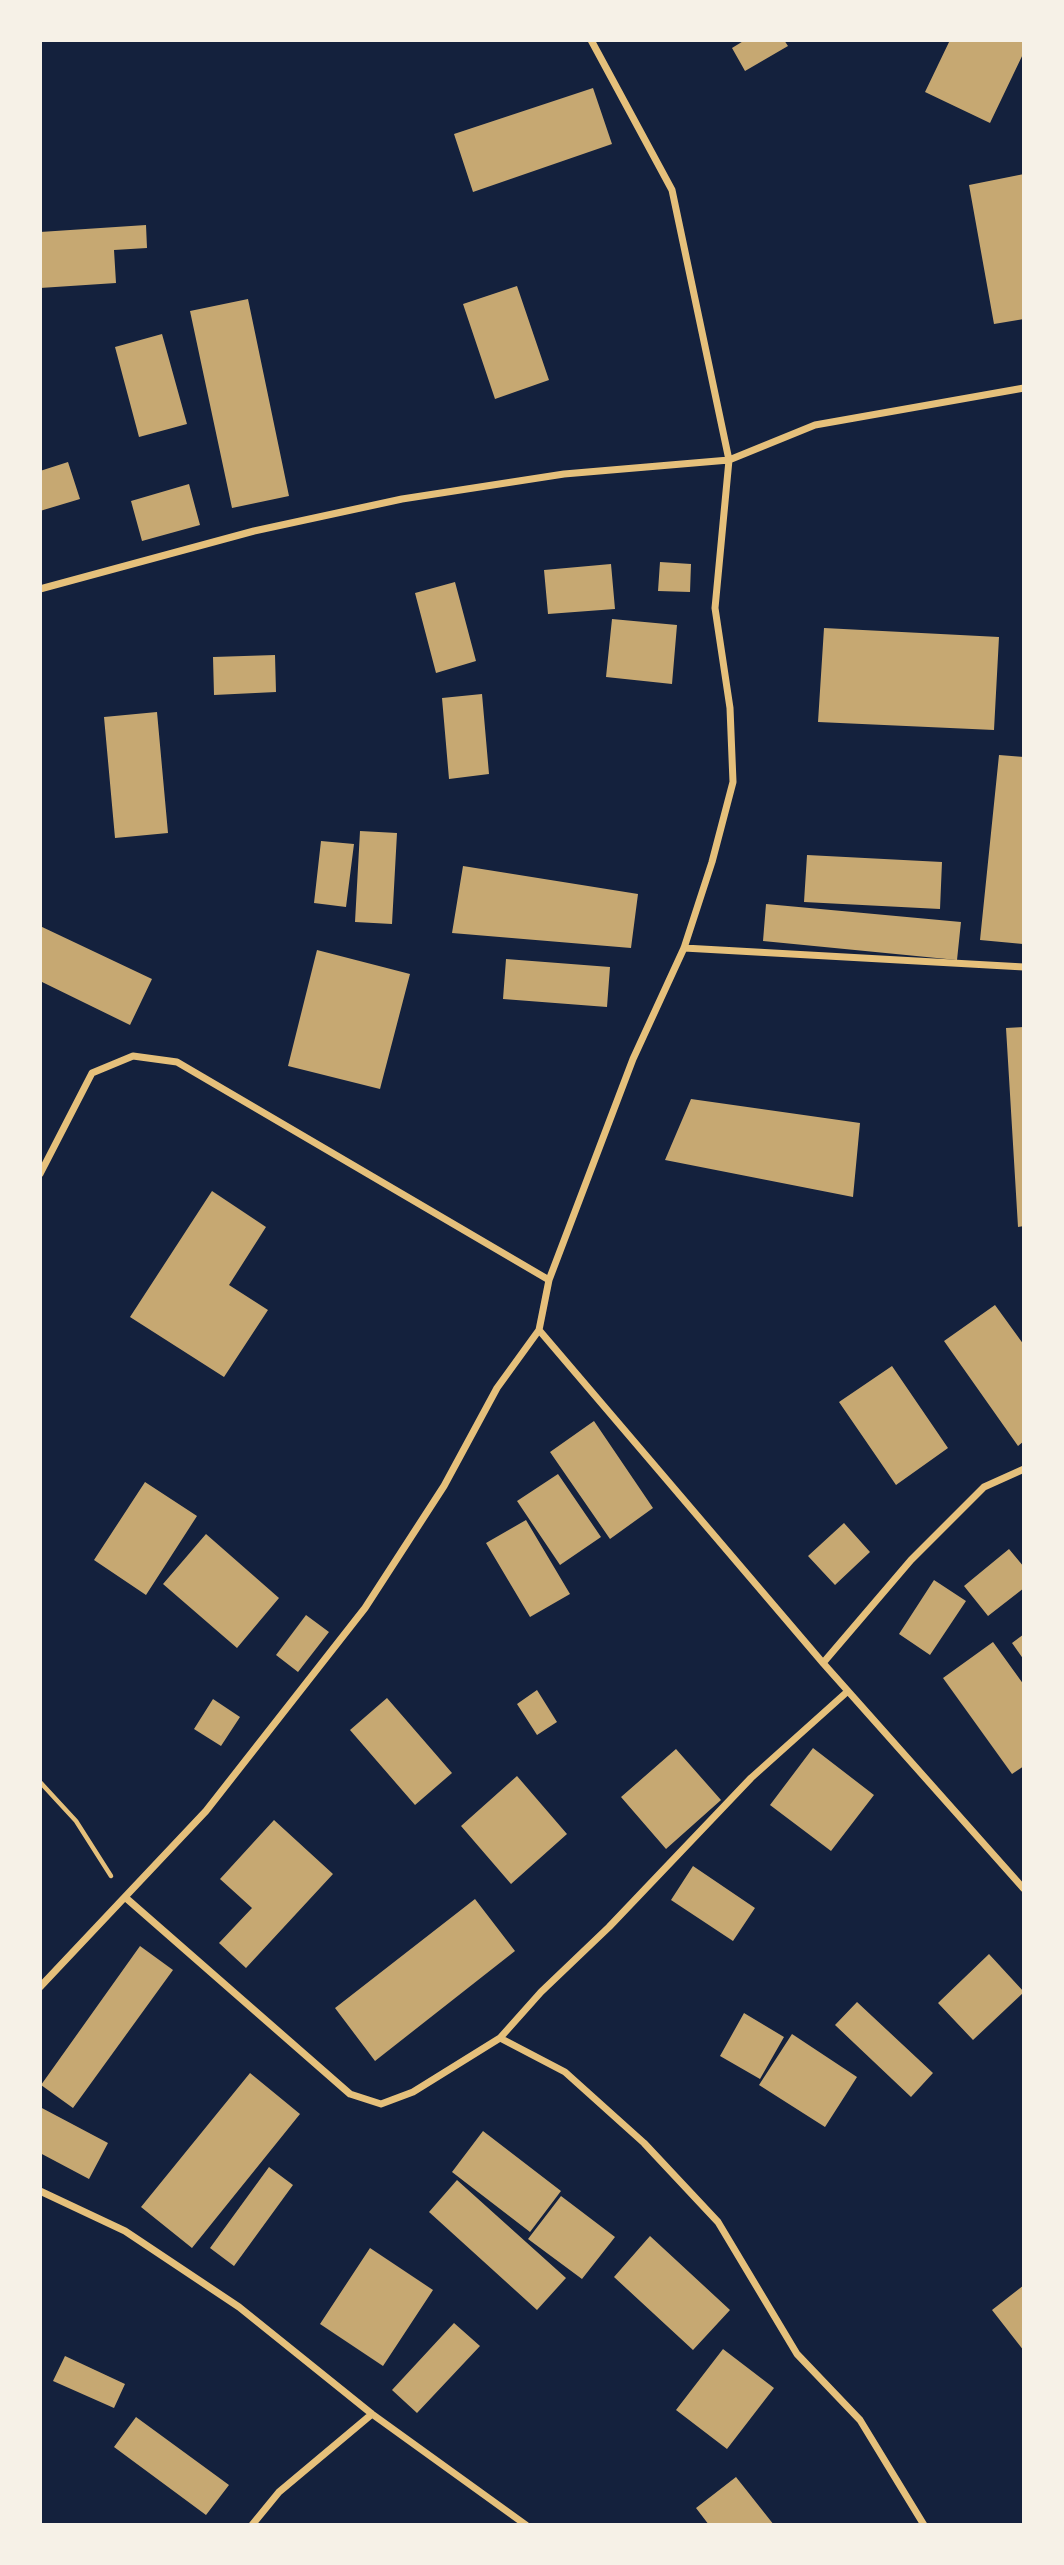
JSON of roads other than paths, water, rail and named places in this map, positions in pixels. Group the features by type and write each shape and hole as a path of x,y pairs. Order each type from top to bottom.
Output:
{"street":[{"path":"40,1987 206,1811 365,1608 444,1486 497,1388 539,1330 549,1280 633,1059 684,948 712,862 733,782 730,708 715,608 729,460 672,190 591,40"},
{"path":"40,589 254,531 402,499 564,474 729,460 815,425 1024,388"},
{"path":"684,948 1024,967"},
{"path":"40,1174 92,1073 133,1056 177,1062 549,1280"},
{"path":"539,1330 823,1663 1024,1889"},
{"path":"823,1663 911,1560 984,1487 1024,1469"},
{"path":"126,1898 350,2094 381,2104 413,2092 500,2038 751,1778 848,1691"},
{"path":"500,2038 565,2071 644,2143 719,2222 797,2354 860,2420 924,2525"},
{"path":"40,2191 125,2231 239,2307 372,2414 526,2525"},
{"path":"252,2525 279,2492 372,2414"}]}
